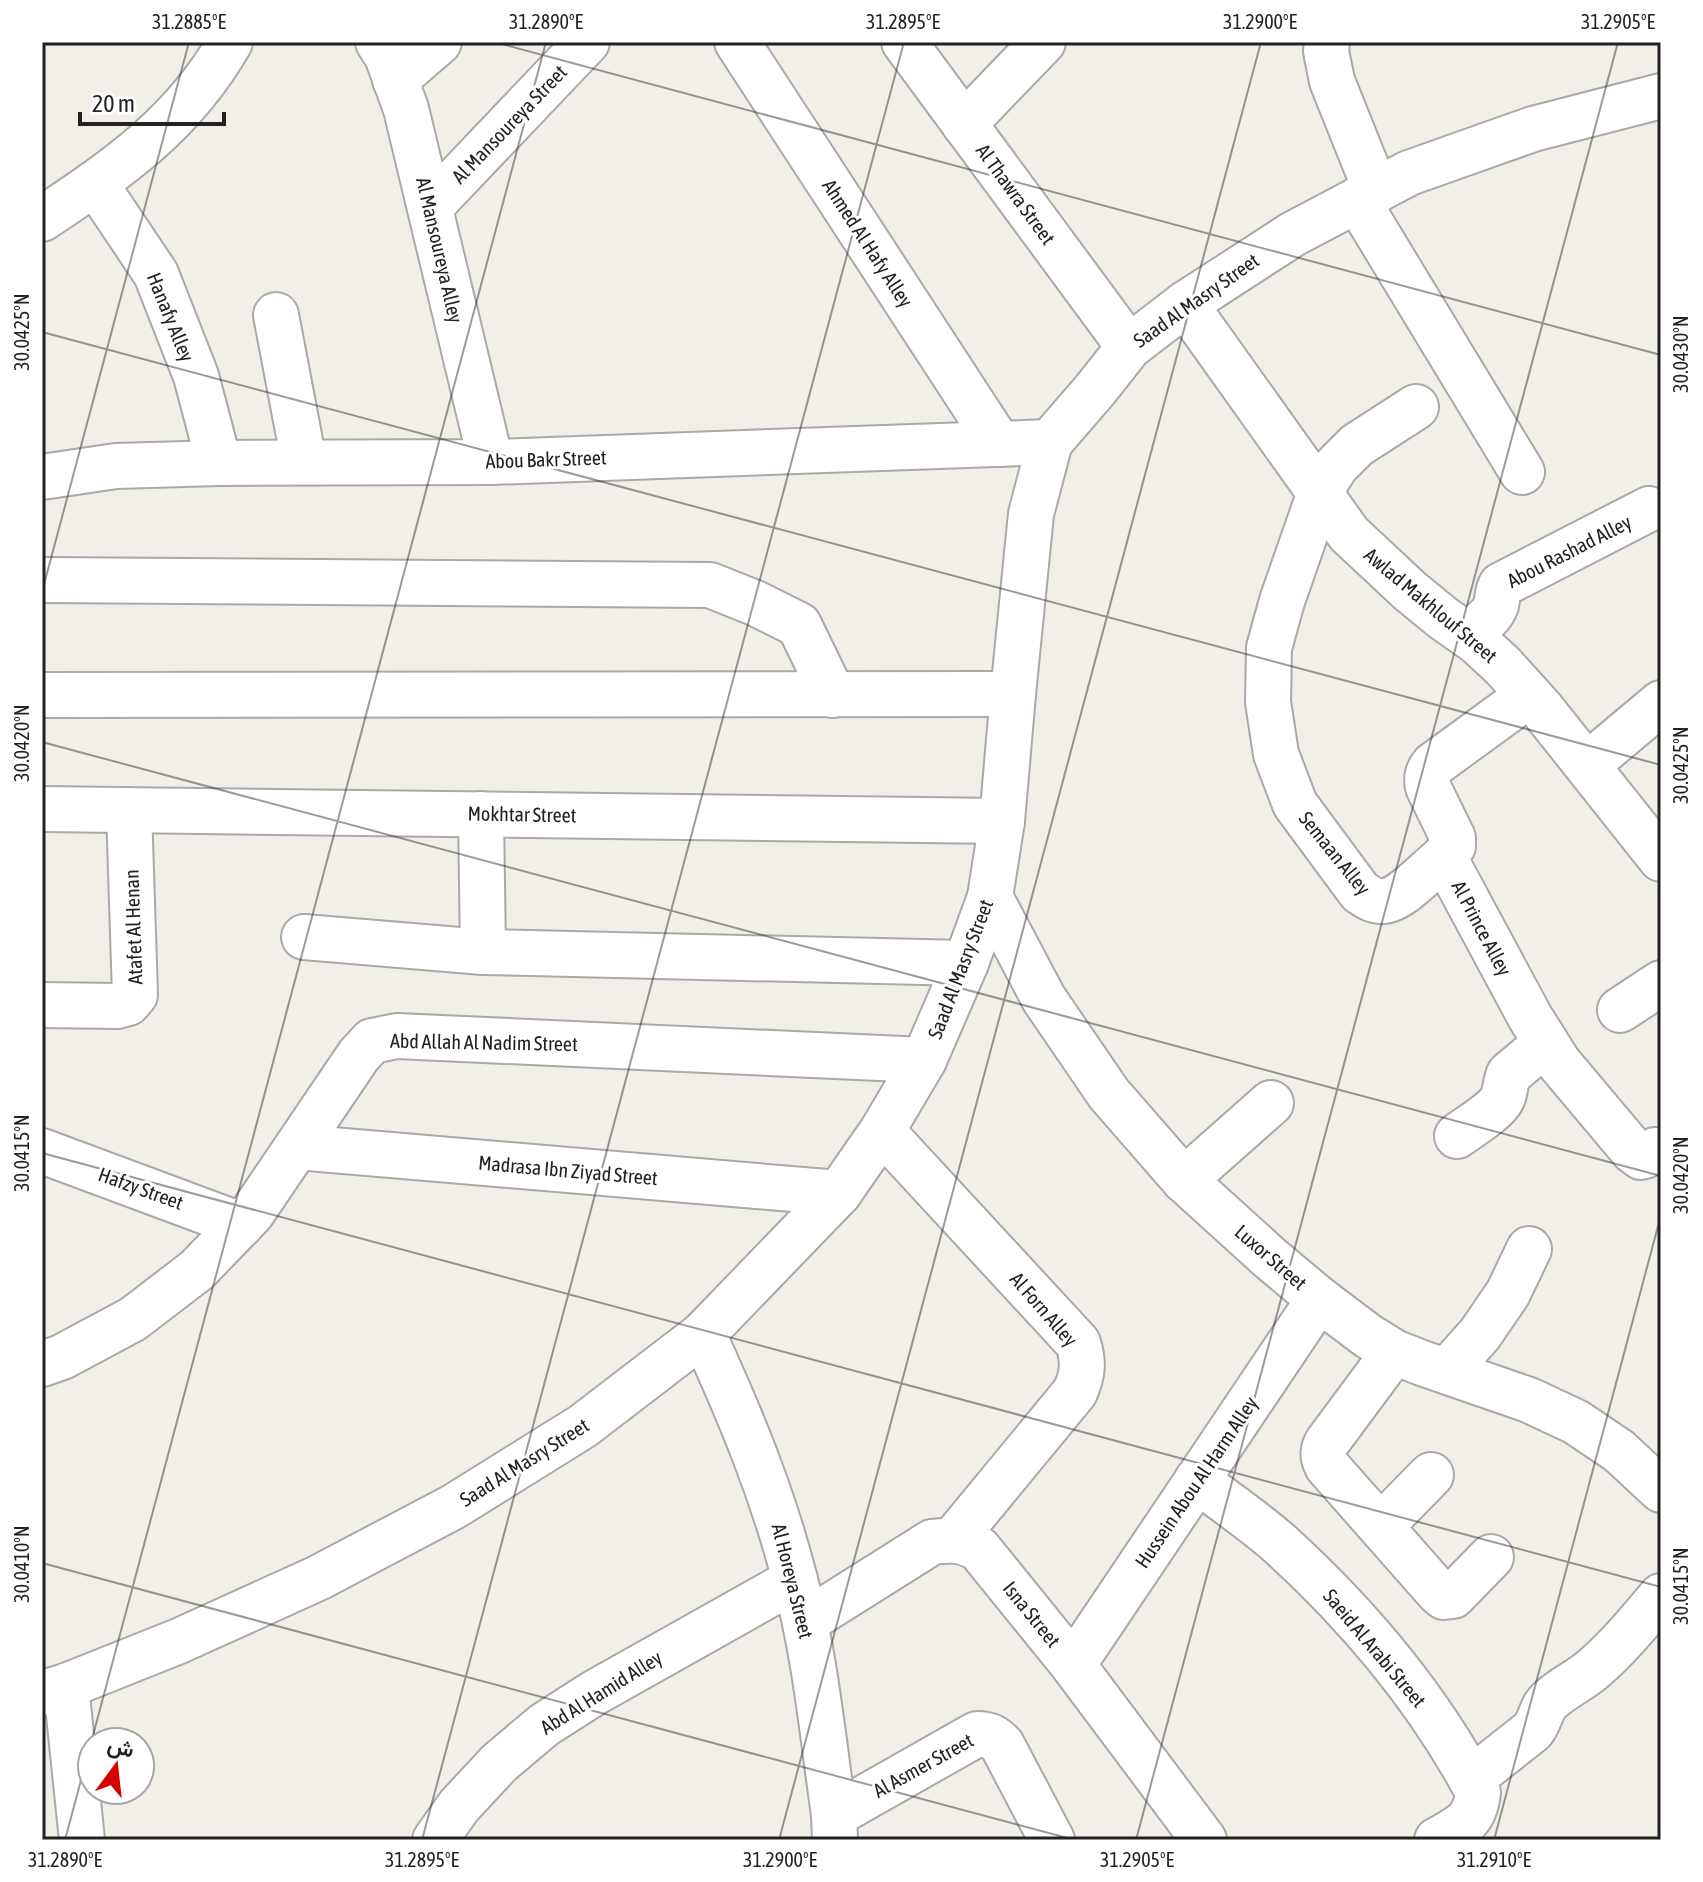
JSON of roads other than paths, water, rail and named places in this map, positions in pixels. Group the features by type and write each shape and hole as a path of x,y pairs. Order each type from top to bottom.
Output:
{"street":[{"path":"43,215 131,158 164,128 194,95 230,42"},
{"path":"387,61 439,42"},
{"name":"Al Mansoureya Street","path":"430,207 587,42"},
{"name":"Ahmed Al Hafy Alley","path":"737,42 999,444"},
{"name":"Al Thawra Street","path":"904,42 1129,347"},
{"path":"964,124 1043,42"},
{"path":"1327,42 1332,81 1367,195 1522,472"},
{"name":"Al Mansoureya Alley","path":"387,61 406,109 491,462"},
{"name":"Saad Al Masry Street","path":"54,1690 179,1641 305,1585 453,1507 583,1426 703,1334 839,1193 882,1131 924,1060 966,963 990,897 1002,821 1031,514 1050,442 1129,347 1185,304 1293,234 1409,173 1533,129 1661,96"},
{"name":"Hanafy Alley","path":"95,183 156,274 196,376 219,463"},
{"name":"Awlad Makhlouf Street","path":"1185,304 1349,534 1432,609 1467,634 1503,666 1661,859"},
{"path":"276,315 304,462"},
{"path":"1320,492 1336,466 1357,445 1416,407"},
{"name":"Abou Bakr Street","path":"42,477 116,466 491,462 1050,442"},
{"name":"Semaan Alley","path":"1320,492 1269,648 1268,702 1276,754 1295,804 1360,892 1371,899 1382,902 1394,899 1444,857"},
{"name":"Abou Rashad Alley","path":"1467,634 1494,610 1501,585 1649,509"},
{"path":"42,580 710,585 799,625 833,695"},
{"path":"42,695 1013,694"},
{"name":"Al Prince Alley","path":"1529,695 1428,771 1428,787 1453,838 1453,846 1444,857 1559,1063 1636,1155 1645,1156 1661,1150"},
{"path":"1587,765 1661,703"},
{"name":"Mokhtar Street","path":"42,809 1002,821"},
{"name":"Atafet Al Henan","path":"42,1005 117,1006 128,1003 135,995 129,810"},
{"path":"481,814 483,952"},
{"name":"Luxor Street","path":"990,897 1060,1023 1109,1094 1184,1180 1319,1299 1368,1336 1394,1352 1529,1400 1576,1422 1619,1451 1661,1490"},
{"path":"304,937 483,952 966,963"},
{"path":"1620,1010 1661,983"},
{"name":"Abd Allah Al Nadim Street","path":"42,1364 62,1357 133,1319 197,1270 252,1213 359,1055 372,1041 397,1036 924,1060"},
{"path":"1457,1136 1498,1105 1509,1074 1546,1043"},
{"path":"1184,1180 1271,1103"},
{"name":"Al Forn Alley","path":"882,1131 1078,1343 1083,1359 1082,1377 1075,1392 953,1540"},
{"name":"Madrasa Ibn Ziyad Street","path":"297,1147 839,1193"},
{"name":"Hafzy Street","path":"42,1151 241,1225"},
{"path":"1447,1371 1494,1314 1529,1249"},
{"name":"Hussein Abou Al Harm Alley","path":"1073,1665 1319,1299"},
{"name":"Al Horeya Street","path":"703,1334 745,1427 771,1496 795,1580 805,1622 835,1828"},
{"path":"1394,1352 1323,1448 1323,1458 1444,1597 1453,1596 1491,1557"},
{"path":"1381,1526 1431,1475"},
{"name":"Saeid Al Arabi Street","path":"1197,1480 1278,1542 1351,1614 1416,1692 1471,1779"},
{"path":"805,1622 932,1542 953,1540"},
{"name":"Isna Street","path":"953,1540 979,1549 1073,1665 1204,1840"},
{"name":"Abd Al Hamid Alley","path":"435,1840 459,1806 499,1763 544,1725 594,1693 795,1580"},
{"path":"1437,1840 1469,1821 1476,1808 1478,1792 1471,1779 1532,1731 1548,1701 1592,1670 1661,1596"},
{"path":"54,1690 82,1840"},
{"name":"Al Asmer Street","path":"835,1828 977,1734 987,1734 1002,1745 1043,1837"}]}
